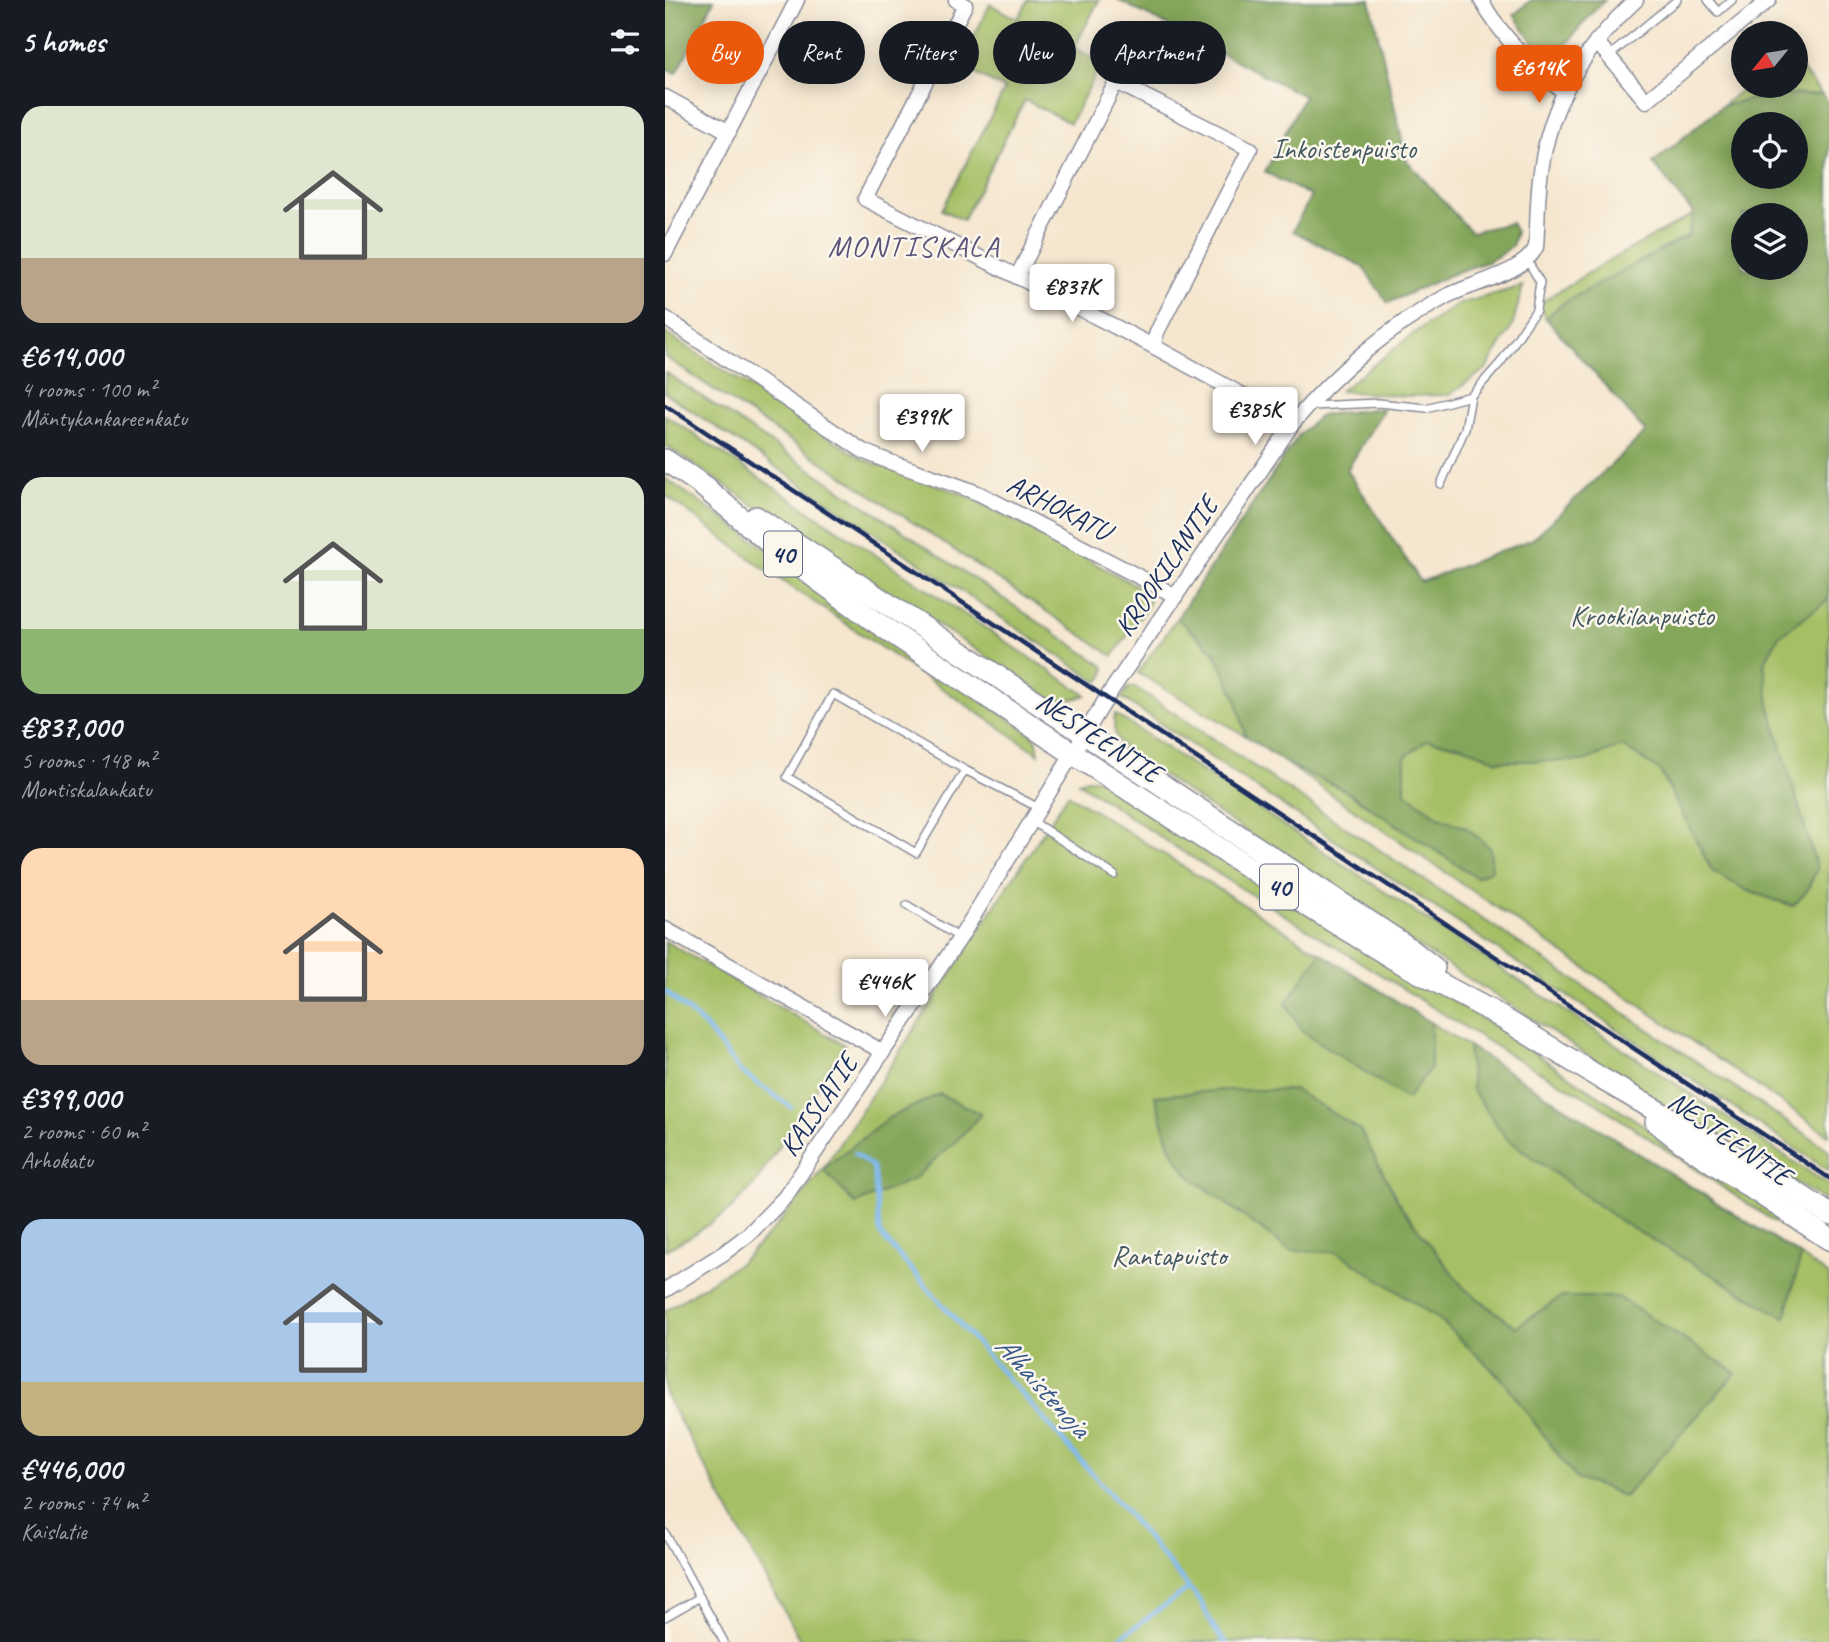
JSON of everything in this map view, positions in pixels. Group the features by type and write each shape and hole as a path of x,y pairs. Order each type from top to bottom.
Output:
{"main road":[{"name":"NESTEENTIE","path":"665,460 782,534 1406,946 1491,1011"},
{"name":"NESTEENTIE","path":"697,481 779,551 873,620 1072,754 1315,911 1396,960 1491,1011 1829,1214"},
{"name":"NESTEENTIE","path":"1602,1079 1683,1143 1829,1239"}],"street":[{"path":"665,254 797,0"},
{"path":"955,0 965,5 865,199 1153,346 1293,423"},
{"path":"1482,0 1488,13 1528,61 1553,85 1565,92"},
{"path":"1527,260 1536,247 1540,175 1554,116 1579,66 1596,41 1636,0"},
{"path":"1596,41 1646,101 1769,0"},
{"path":"1017,277 1116,82 1251,149 1157,332 1153,346"},
{"path":"665,97 729,132"},
{"name":"KROOKILANTIE","path":"1085,734 1306,407 1357,358 1418,313 1468,286 1512,270 1527,260"},
{"name":"ARHOKATU","path":"665,318 863,451 889,463 954,483 979,494 1176,596"},
{"name":"KAISLATIE","path":"665,1290 749,1234 785,1196 960,938 1085,734"},
{"path":"665,929 883,1052"}],"lane":[{"path":"1609,56 1677,0"},
{"path":"1708,0 1719,12 1732,0"},
{"path":"1441,484 1465,429 1471,396 1501,362 1536,310 1540,282 1527,260"},
{"path":"1306,407 1379,403 1426,408 1471,396"},
{"path":"965,769 916,853 787,778 834,694 965,769 1035,815 1114,875"},
{"path":"907,905 960,938"},
{"path":"665,1534 724,1642"},
{"path":"665,1617 700,1597"}],"green space":[{"path":"665,0 714,0 703,21 686,21 686,55 677,73 665,68"},
{"path":"1028,0 1099,0 1076,44 1076,21 993,21 993,83 979,76 979,27 990,4 1018,19"},
{"name":"Inkoistenpuisto","path":"1118,0 1370,0 1407,161 1471,232 1511,223 1516,232 1512,246 1487,262 1457,272 1388,303 1362,266 1293,231 1311,196 1265,172 1304,96 1226,56 1226,21 1159,21"},
{"path":"1531,0 1605,0 1576,32 1550,67 1514,15"},
{"path":"1076,49 1090,57 1091,84 1070,123 1025,100 963,220 942,210 1005,89 995,84 1076,84"},
{"name":"Krookilanpuisto","path":"1808,78 1829,103 1829,1135 1246,736 1138,673 1299,435 1321,415 1384,408 1347,470 1421,582 1533,539 1646,432 1546,318 1538,304 1601,265 1694,214 1653,163 1732,98 1808,98"},
{"name":"Krookilanpuisto","path":"1808,94 1822,94 1829,103 1829,599 1779,636 1764,663 1769,704 1817,869 1807,891 1793,906 1748,891 1712,871 1660,771 1622,746 1583,761 1498,761 1462,746 1427,740 1405,757 1405,792 1439,817 1467,828 1490,848 1492,870 1476,877 1342,789 1289,765 1246,736 1236,698 1214,651 1177,618 1299,435 1321,415 1384,408 1347,470 1421,582 1533,539 1646,432 1546,318 1563,303 1687,236 1694,214 1653,163 1722,106 1757,98 1808,98"},
{"path":"1523,286 1512,327 1486,369 1449,395 1406,396 1340,391 1417,331 1459,304"},
{"path":"665,333 865,460 968,496 1139,587 1149,600 1146,609 1113,656 665,357"},
{"path":"665,372 1104,666 1103,677 1098,682 665,393"},
{"path":"665,415 1086,695 1068,700 1050,698 751,503 665,445"},
{"path":"665,478 1031,734 1037,741 1039,754 759,565 665,495"},
{"path":"1131,687 1135,687 1829,1150 1829,1171 1122,698"},
{"path":"1115,714 1829,1185 1829,1203 1635,1087 1406,939 1126,751 1115,734"},
{"path":"1099,779 1456,1001 1829,1248 1829,1258 1593,1101 1445,1015 1172,845 1078,782"},
{"name":"Rantapuisto","path":"1068,794 1829,1276 1829,1642 801,1642 665,1394 665,1311 741,1262 773,1230 823,1169"},
{"path":"665,941 845,1045 754,1185 730,1210 665,1250"},
{"path":"1321,953 1431,1023 1431,1067 1407,1099 1302,1031 1286,1003"},
{"path":"1468,1046 1801,1256 1785,1318 1620,1221 1506,1138 1472,1090"},
{"path":"1224,1090 1295,1090 1360,1130 1402,1208 1464,1288 1516,1327 1561,1297 1618,1297 1736,1373 1624,1497 1576,1479 1502,1379 1439,1319 1338,1252 1290,1251 1187,1174 1170,1146 1155,1096"},
{"path":"940,1094 981,1114 914,1179 855,1204 823,1169 890,1117"}],"waterway":[{"path":"665,991 705,1026 740,1071 791,1107"},
{"name":"Alhaistenoja","path":"855,1154 873,1167 880,1234 1120,1505 1200,1601 1215,1630 1225,1642"},
{"path":"1114,1642 1189,1588"}],"railway":[{"path":"665,405 1829,1178"}],"district":[{"name":"MONTISKALA","path":"914,246"}]}
